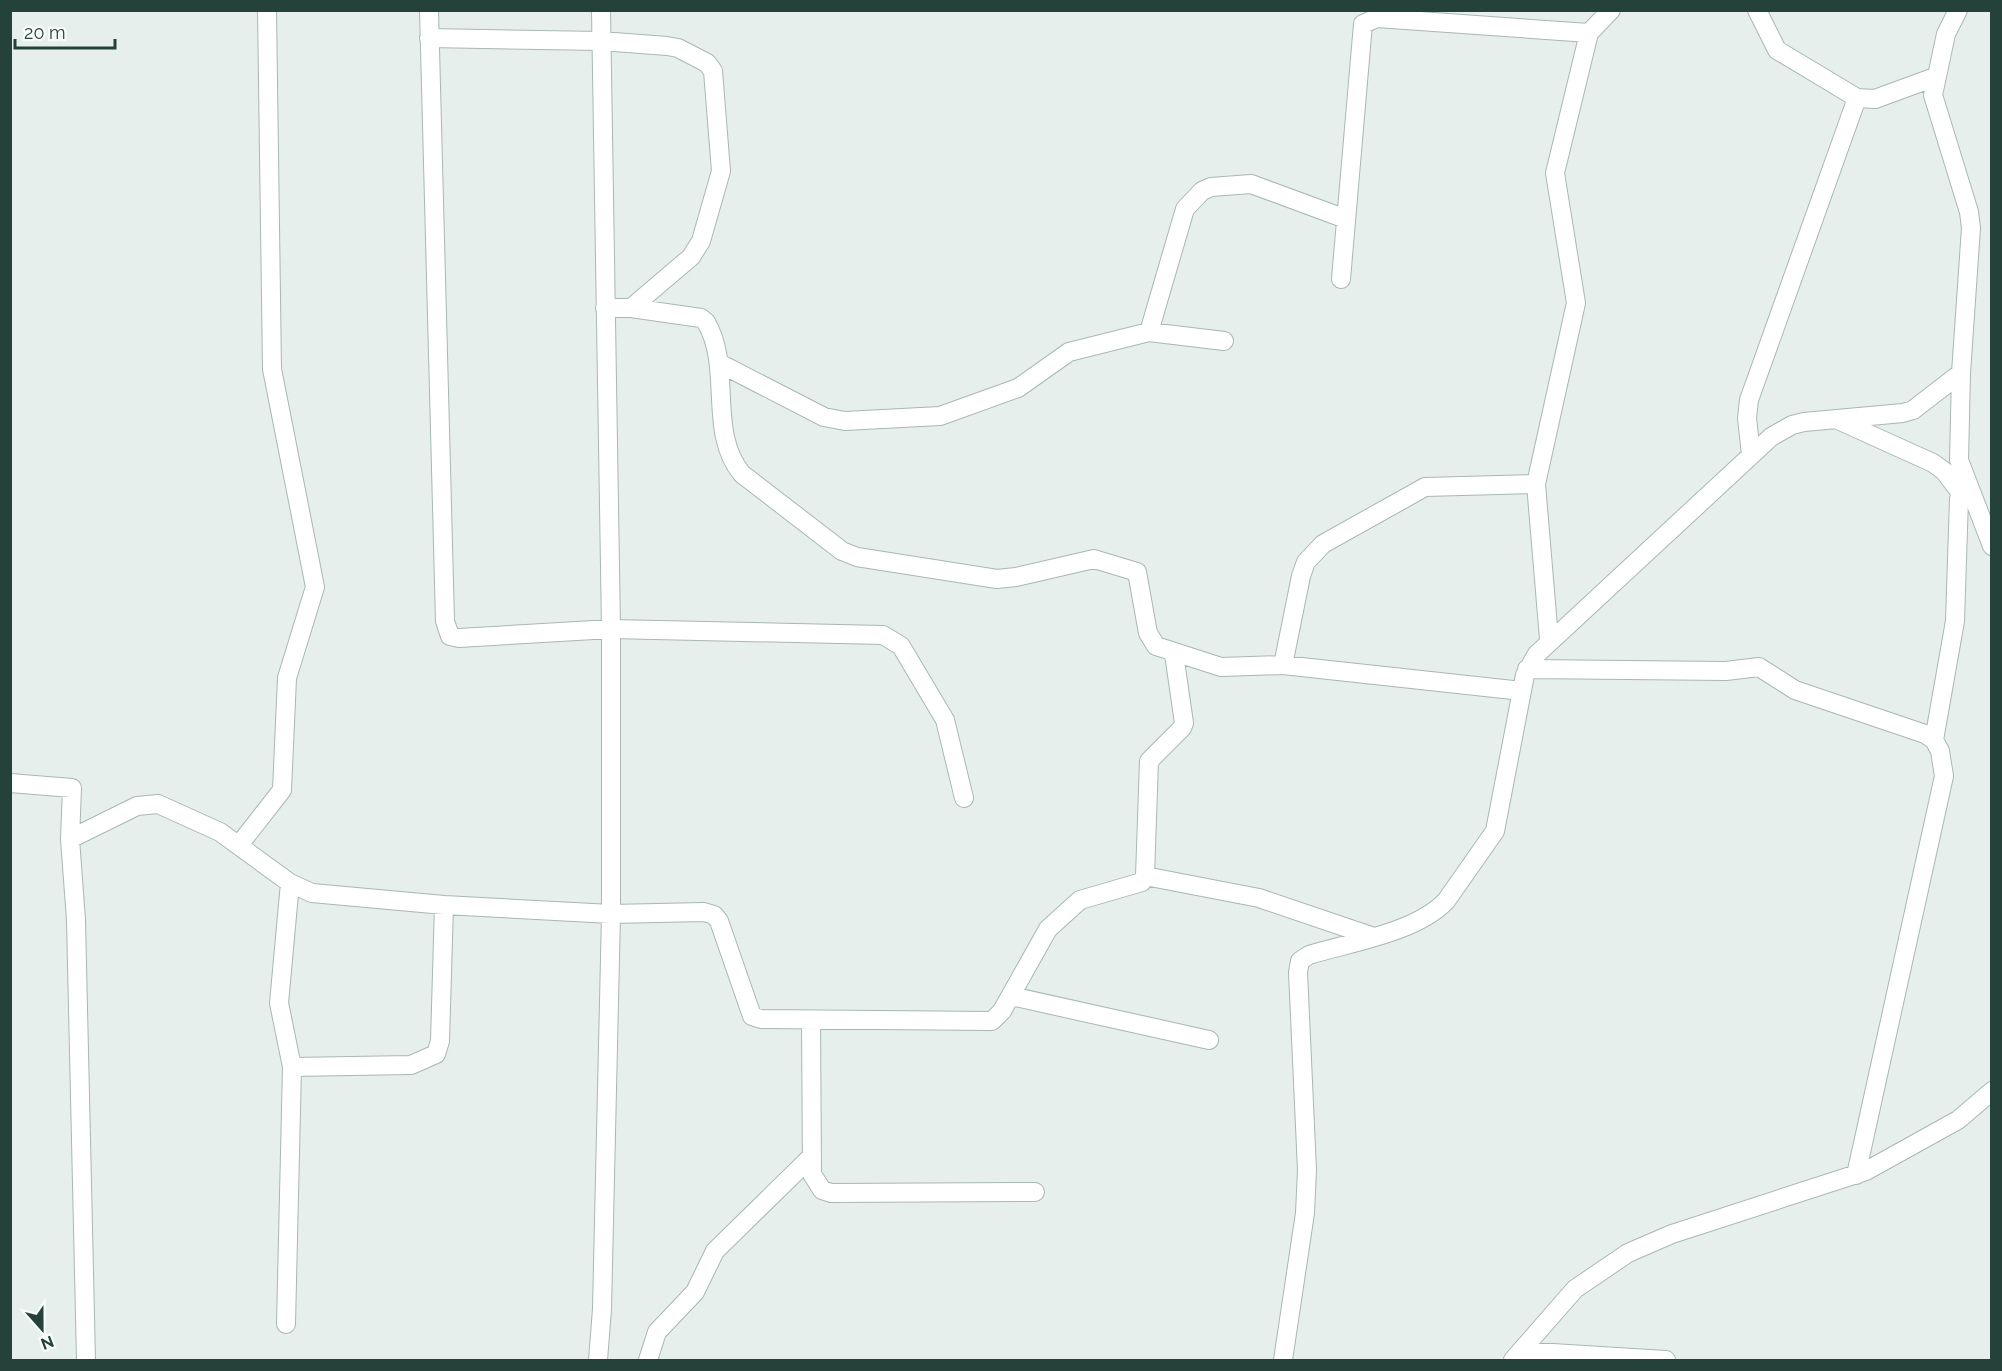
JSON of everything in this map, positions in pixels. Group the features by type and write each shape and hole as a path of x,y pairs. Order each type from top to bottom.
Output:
{"street":[{"path":"239,845 282,790 288,669 313,602 315,587 272,369 267,10"},
{"path":"429,10 446,630 450,636 459,638 611,629 883,635 892,638 901,646 945,720 964,798"},
{"path":"598,1360 602,1309 611,914 611,629 601,10"},
{"path":"1549,639 1536,484 1576,303 1555,173 1589,33 1611,10"},
{"path":"1757,10 1777,50 1857,98 1875,99 1935,77"},
{"path":"1934,740 1955,621 1963,487 1959,460 1961,373 1971,228 1967,201 1935,106 1935,77 1946,34 1958,10"},
{"path":"1341,279 1363,24 1377,18 1589,33"},
{"path":"429,38 601,41 678,48 707,63 715,79 721,171 701,241 691,257 631,308"},
{"path":"1751,455 1747,418 1749,400 1857,98"},
{"path":"1149,332 1185,209 1202,191 1211,187 1251,184 1346,219"},
{"path":"605,308 631,308 701,318 710,328 718,363 725,436 734,464 742,474 842,551 857,557 1006,579 1094,559 1137,572 1140,578 1150,640 1156,646 1174,654 1221,667 1284,665 1522,691"},
{"path":"718,363 830,420 932,417 1018,388 1069,352 1149,332 1224,341"},
{"path":"1283,1360 1305,1213 1307,1170 1298,972 1300,961 1309,955 1416,922 1437,911 1488,843 1499,819 1527,669 1549,639 1771,437 1792,425 1913,410 1961,373"},
{"path":"1837,419 1933,463 1944,471 1963,487 1992,546"},
{"path":"1284,665 1301,576 1306,562 1323,544 1425,487 1536,484"},
{"path":"70,839 147,803 158,804 211,828 239,845 290,883 312,893 444,905 611,914 704,912 714,915 719,921 752,1016 761,1020 992,1021 998,1018 1011,996 1042,936 1072,905 1086,897 1142,882 1145,876 1149,761 1184,723 1174,654"},
{"path":"1527,669 1726,670 1759,667 1796,690 1910,727 1934,740 1940,751 1944,776 1856,1175"},
{"path":"10,783 72,788 70,839 76,920 86,1360"},
{"path":"1145,876 1259,898 1371,936"},
{"path":"286,1324 292,1067 279,1003 290,883"},
{"path":"292,1067 411,1065 427,1060 436,1054 440,1041 444,905"},
{"path":"1011,996 1209,1040"},
{"path":"811,1020 812,1156 815,1183 822,1190 831,1193 1035,1192"},
{"path":"1517,1356 1575,1289 1628,1253 1672,1234 1856,1175 1958,1120 1992,1090"},
{"path":"648,1360 657,1332 695,1292 715,1251 812,1156"},
{"path":"1517,1356 1666,1360"}]}
